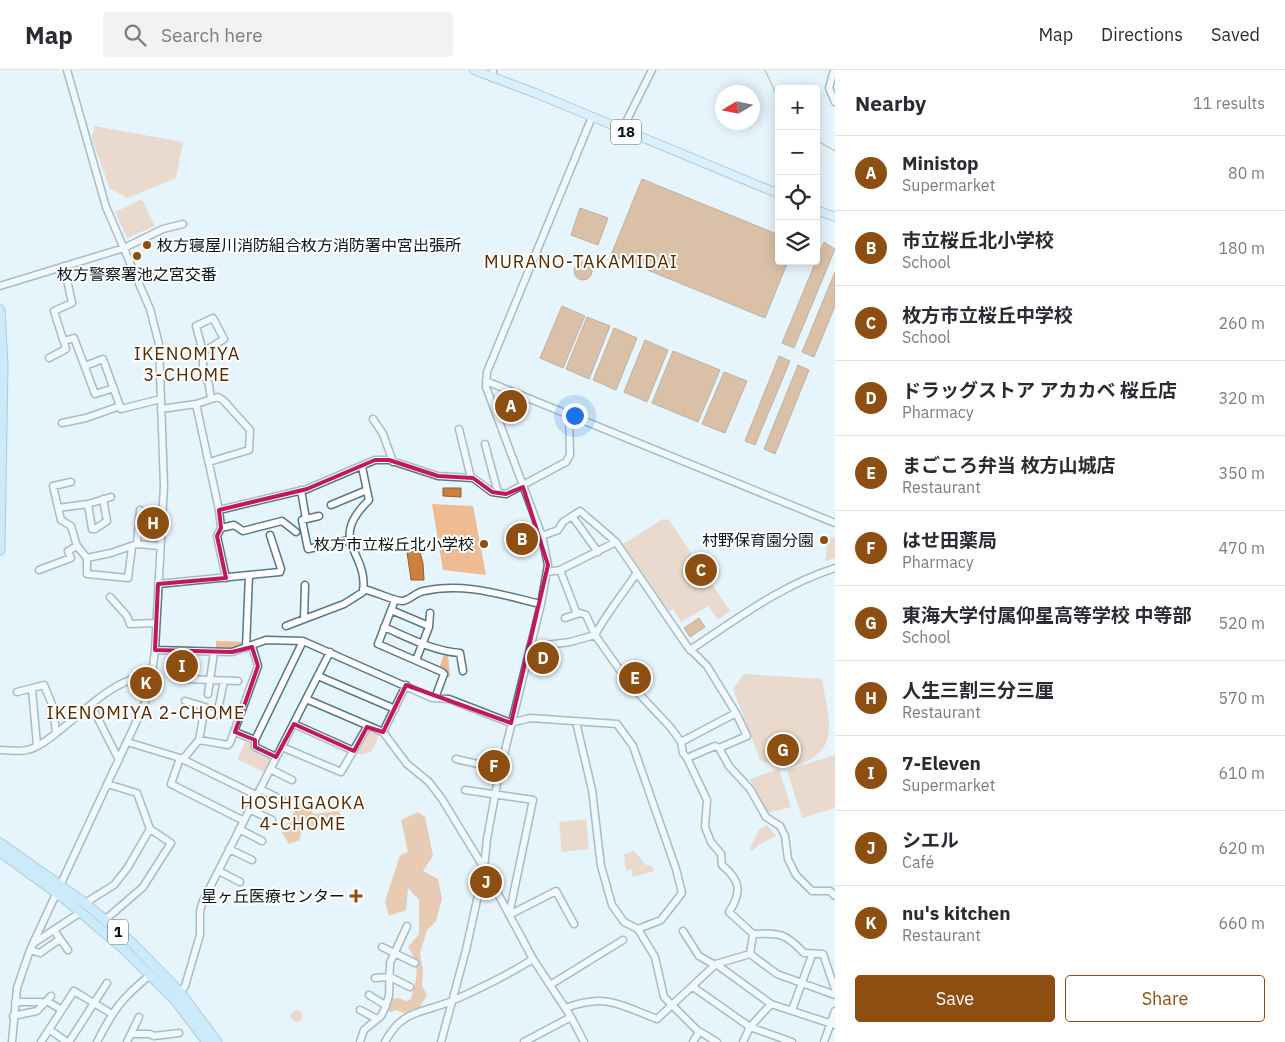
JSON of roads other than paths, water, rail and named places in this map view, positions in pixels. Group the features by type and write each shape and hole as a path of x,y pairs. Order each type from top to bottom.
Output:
{"highway":[{"path":"0,310 3,365 0,550"},
{"name":"1","path":"0,843 83,907 105,920 133,944 180,992 216,1042"},
{"name":"1","path":"0,852 59,889"},
{"name":"1","path":"83,907 174,999 207,1042"}],"main road":[{"name":"18","path":"474,70 493,74 622,130 775,192"},
{"path":"820,211 835,217"}],"street":[{"path":"12,1042 15,1002 22,970 145,703 152,674 155,650 164,486 159,344 155,324 104,199 67,70"},
{"path":"622,130 652,70"},
{"path":"834,70 828,88 835,102"},
{"path":"441,1042 466,950 484,868 486,839 500,769 541,604 547,572 547,552 486,381 487,372 592,117"},
{"path":"0,286 124,248 163,229 183,224"},
{"path":"49,358 66,349 54,311 72,303 64,266"},
{"path":"203,352 224,339 213,318 196,326 203,352 203,371 209,385 211,399"},
{"path":"64,341 74,338 95,394 114,388"},
{"path":"85,366 103,359 121,409 161,399"},
{"path":"486,381 835,523"},
{"path":"161,409 196,404 218,397 223,400 251,433 249,450 246,453 209,462"},
{"path":"196,404 218,510 221,528 217,536 226,578"},
{"path":"62,423 86,418 120,406"},
{"path":"218,510 301,490 362,467 375,460 393,462 438,476 470,478 492,492 506,494 523,487 566,462 570,455 569,414"},
{"path":"373,420 383,434 393,462"},
{"path":"459,429 470,478"},
{"path":"485,444 498,493"},
{"path":"286,626 344,604 363,592 363,571 349,540 350,529 358,510 369,500 362,467"},
{"path":"71,482 53,486 61,520 71,526 77,546 87,558 87,574 128,578 140,510"},
{"path":"301,490 306,519"},
{"path":"331,505 368,490"},
{"path":"58,508 88,504 110,497"},
{"path":"88,504 92,529 95,529 107,521 103,500"},
{"path":"542,536 558,530 563,522 580,511 616,542 636,574 690,650 707,666 736,713 747,736 719,748 715,746 687,758"},
{"path":"319,516 302,520 308,549 349,540"},
{"path":"572,516 598,552"},
{"path":"221,528 234,525 243,531 282,521 296,532"},
{"path":"158,584 280,572 281,569 270,535"},
{"path":"547,572 560,570 616,542"},
{"path":"87,558 134,545 160,546"},
{"path":"39,570 71,558 68,551 77,546"},
{"path":"690,650 784,588 835,568"},
{"path":"560,570 577,614"},
{"path":"530,647 570,642 595,635 612,604 618,599 636,574"},
{"path":"199,740 228,745 235,732 258,666 249,647 249,575"},
{"path":"304,619 305,585"},
{"path":"363,589 376,591 395,600 405,601 424,590 462,586 541,604"},
{"path":"110,597 127,616 130,624 156,623"},
{"path":"395,600 378,644 444,674 435,698"},
{"path":"391,610 429,626"},
{"path":"416,660 429,626 430,614"},
{"path":"565,618 577,614 586,615 595,635 629,683 671,728 681,742 683,753 707,800 705,827 711,842 721,854 722,865 729,871 739,888 739,896 729,912 754,934 780,933 790,938 804,953 812,955 822,954 826,958 835,989"},
{"path":"384,627 445,652 460,653 463,671"},
{"path":"155,650 232,652 266,640 303,641 435,698 449,699 511,723 530,718 618,724 633,746 676,869 682,893 679,900 662,920 638,929"},
{"path":"276,758 255,747 255,740 303,641"},
{"path":"208,694 214,652"},
{"path":"180,992 184,986 200,935 200,911 218,870 330,652"},
{"path":"0,750 27,750 37,745 56,733 110,688 136,676 152,674"},
{"path":"318,676 394,709"},
{"path":"186,679 238,682"},
{"path":"204,712 217,716 224,681"},
{"path":"17,692 44,685 53,707 56,733"},
{"path":"383,732 406,685"},
{"path":"32,689 37,745"},
{"path":"306,699 367,727 383,732 408,764 429,782 442,799 484,868 533,959 566,1008 584,1042"},
{"path":"185,701 205,707 199,740 182,759 171,784 244,820"},
{"path":"91,705 119,760"},
{"path":"681,742 736,713"},
{"path":"576,722 592,788 601,866 612,906 624,922 638,929 655,956 664,997 672,1007 700,1032 717,1042"},
{"path":"294,724 354,751"},
{"path":"282,747 341,772 367,727"},
{"path":"235,732 255,740"},
{"path":"127,742 182,759 258,792 282,800"},
{"path":"719,748 729,766 750,789 766,817 780,826 785,836 788,858 796,875 812,891 830,891 835,896"},
{"path":"456,759 500,769"},
{"path":"270,769 292,780"},
{"path":"105,920 142,887 171,843 150,829 136,793 107,784"},
{"path":"465,790 533,800 509,915"},
{"path":"249,809 272,820"},
{"path":"31,947 114,884 128,867 150,829"},
{"path":"239,829 262,841"},
{"path":"229,849 252,860"},
{"path":"218,870 240,882"},
{"path":"509,915 556,891 574,924"},
{"path":"360,1042 364,1030 381,1016 389,996 390,963 407,926"},
{"path":"54,930 68,950"},
{"path":"683,931 698,956 715,964 771,1004 833,1024"},
{"path":"750,954 754,934"},
{"path":"31,947 40,953 60,939"},
{"path":"550,984 622,940"},
{"path":"382,947 415,963"},
{"path":"566,1008 584,1001 609,1000 657,1019 672,1007 715,964 750,954"},
{"path":"750,954 778,974 835,995"},
{"path":"792,1010 812,955"},
{"path":"384,1042 404,1017 414,1012 452,1001 533,959"},
{"path":"98,1042 112,1014 124,997 150,975"},
{"path":"375,978 390,977 410,987"},
{"path":"50,1030 68,1042 107,982"},
{"path":"693,987 750,1027 792,1042"},
{"path":"41,1042 74,991 112,1014"},
{"path":"369,995 385,1005"},
{"path":"14,1016 37,1012 50,1000 62,1010"},
{"path":"15,1002 41,1002"},
{"path":"743,1042 750,1027 771,1004"},
{"path":"360,1010 377,1019"},
{"path":"824,1042 833,1024 835,1011"},
{"path":"127,1042 139,1017"},
{"path":"524,1042 571,1017"},
{"path":"693,1042 700,1032"},
{"path":"131,1034 150,1034 154,1039 179,1033"}],"waterway":[{"path":"765,70 775,91"},
{"path":"820,142 835,151"}],"place":[{"name":"枚方寝屋川消防組合枚方消防署中宮出張所","path":"147,245"},
{"name":"枚方警察署池之宮交番","path":"137,256"},
{"name":"Ministop","path":"511,406"},
{"name":"人生三割三分三厘","path":"153,523"},
{"name":"市立桜丘北小学校","path":"522,539"},
{"name":"村野保育園分園","path":"824,540"},
{"name":"枚方市立桜丘北小学校","path":"484,544"},
{"name":"枚方市立桜丘中学校","path":"701,570"},
{"name":"ドラッグストア アカカベ 桜丘店","path":"543,658"},
{"name":"7-Eleven","path":"182,666"},
{"name":"まごころ弁当 枚方山城店","path":"635,678"},
{"name":"nu's kitchen","path":"146,683"},
{"name":"東海大学付属仰星高等学校 中等部","path":"783,750"},
{"name":"はせ田薬局","path":"494,766"},
{"name":"シエル","path":"486,882"},
{"name":"星ヶ丘医療センター","path":"356,896"}],"district":[{"name":"MURANO-TAKAMIDAI","path":"581,262"},
{"name":"IKENOMIYA 3-CHOME","path":"187,364"},
{"name":"IKENOMIYA 2-CHOME","path":"146,713"},
{"name":"HOSHIGAOKA 4-CHOME","path":"303,813"}]}
